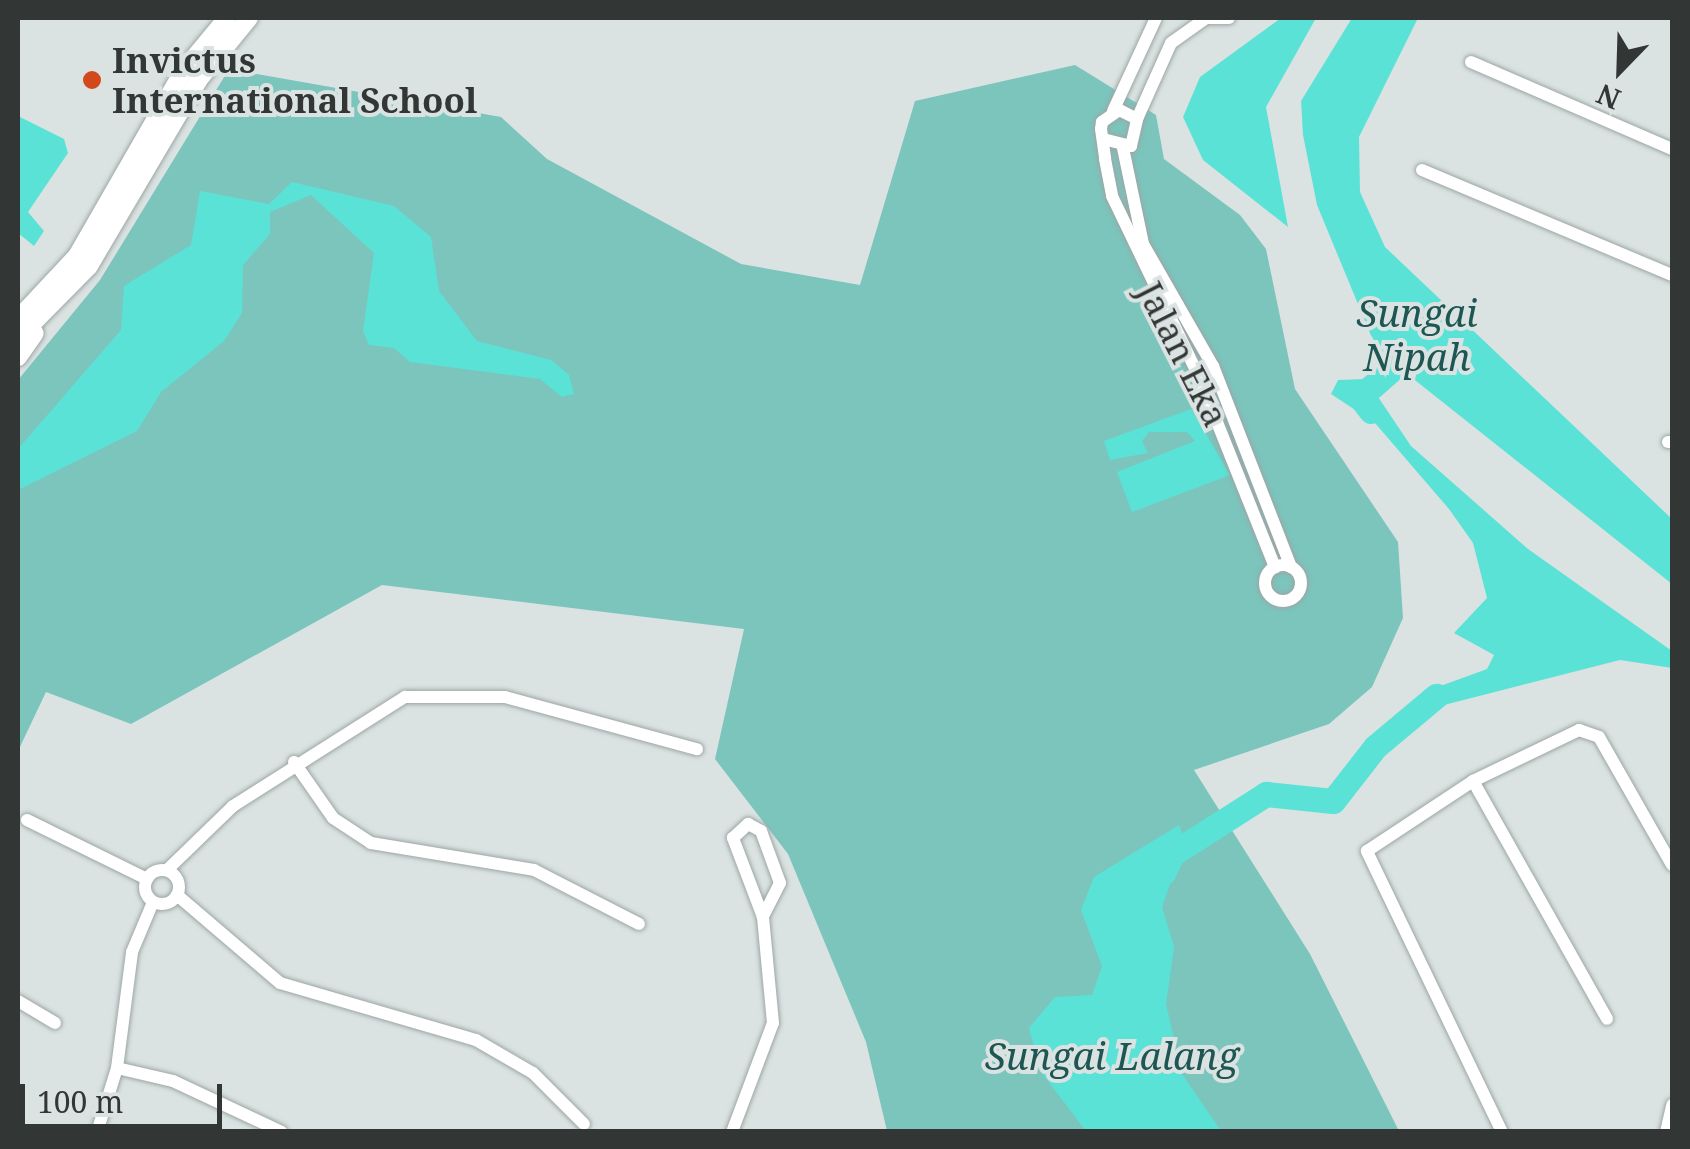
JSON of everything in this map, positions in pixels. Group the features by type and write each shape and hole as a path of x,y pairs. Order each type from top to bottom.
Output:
{"street":[{"path":"21,313 76,256 184,70 227,18"},
{"path":"18,357 89,266 199,79 249,18"},
{"path":"1156,18 1103,138 1123,148 1136,141 1137,119 1172,43 1206,18 1229,18"},
{"path":"1471,62 1672,148"},
{"path":"1113,111 1137,119"},
{"name":"Jalan Eka","path":"1103,138 1123,227 1199,376 1275,567 1265,584 1284,601 1300,590 1213,366 1144,244 1123,148"},
{"path":"1422,170 1672,275"},
{"path":"18,338 40,324"},
{"path":"1275,567 1291,566"},
{"path":"27,820 147,878 167,870 294,762 375,708 437,692 504,697 697,750"},
{"path":"1502,1132 1460,1031 1365,858 1473,781 1561,734 1592,732 1672,865"},
{"path":"294,762 333,818 371,842 534,870 640,924"},
{"path":"1473,781 1607,1018"},
{"path":"732,1132 773,1023 763,917 732,838 748,824 760,831 780,884 763,917"},
{"path":"167,870 177,896 280,983 476,1040 533,1073 584,1124"},
{"path":"97,1132 117,1068 126,978 154,902 147,878"},
{"path":"154,902 177,896"},
{"path":"18,1001 55,1023"},
{"path":"117,1068 173,1081 282,1132"},
{"path":"1666,1132 1672,1105"}],"shaded area":[{"path":"1075,65 1156,115 1164,159 1240,215 1266,249 1295,389 1398,542 1403,618 1372,687 1329,724 1194,770 1310,954 1399,1131 887,1131 866,1042 788,854 715,759 744,629 382,585 131,724 46,692 18,751 18,380 100,280 229,69 501,117 547,159 741,264 860,285 915,101"}],"water":[{"path":"1281,18 1316,18 1266,107 1288,227 1203,160 1183,117 1200,77"},
{"name":"Sungai Nipah","path":"1352,18 1418,18 1359,137 1360,192 1385,247 1672,519 1672,584 1377,350 1317,205 1303,135 1301,101"},
{"path":"18,116 64,139 68,153 28,212 44,231 34,246 18,233"},
{"path":"292,182 394,206 431,237 439,291 477,341 551,360 569,375 574,394 562,397 540,379 410,362 394,348 369,345 363,331 374,253 311,195 270,212 270,234 243,265 242,313 224,341 161,392 137,431 18,490 18,449 121,330 124,286 191,245 200,191 269,204"},
{"path":"1366,379 1411,446 1528,549 1672,651 1672,668 1620,660 1409,714 1424,692 1487,669 1494,655 1454,633 1487,598 1473,543 1449,509 1375,423 1331,394 1338,380"},
{"path":"1191,409 1230,475 1132,512 1117,472 1195,441 1187,432 1149,432 1142,441 1148,453 1110,460 1104,441"},
{"name":"Sungai Lalang","path":"1179,825 1185,841 1162,907 1174,947 1166,1004 1182,1074 1221,1131 1086,1131 1041,1072 1029,1028 1055,997 1092,995 1102,966 1081,910 1094,877"}],"waterway":[{"path":"1371,411 1360,397 1418,346"},
{"path":"1163,873 1172,854 1266,794 1333,801 1375,747 1436,696"}],"place":[{"name":"Invictus International School","path":"92,80"}]}
